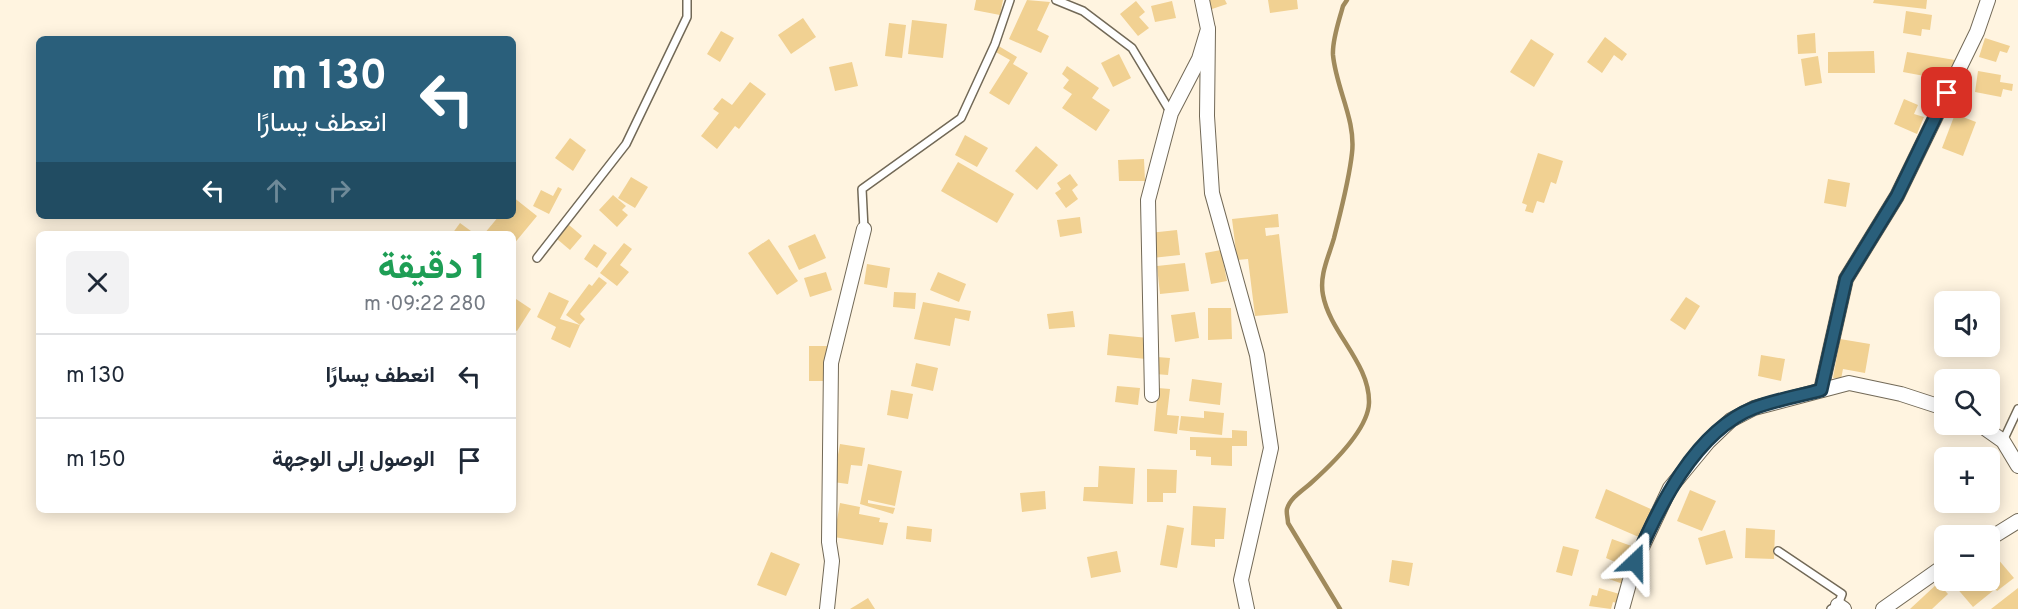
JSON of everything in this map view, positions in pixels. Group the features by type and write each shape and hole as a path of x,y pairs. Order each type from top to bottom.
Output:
{"street":[{"path":"1202,0 1208,29 1207,116 1212,193 1257,355 1271,448 1241,580 1246,609"},
{"path":"1821,390 1846,279 1897,196 1977,32 1989,0"},
{"path":"1152,395 1148,200 1171,113 1199,59 1208,29"},
{"path":"827,609 832,561 829,542 831,363 864,229"},
{"path":"1622,609 1635,562 1655,514 1670,488 1708,442 1731,420 1754,408 1849,383 1901,394 1934,405"},
{"path":"1995,435 2003,441 2018,466"},
{"path":"2000,532 2018,521"},
{"path":"1883,609 1934,573"}],"lane":[{"path":"537,258 626,144 687,17 687,0"},
{"path":"864,229 862,189 961,118 995,44 1010,0"},
{"path":"1056,0 1083,11 1132,48 1171,113"},
{"path":"2003,441 2018,409"},
{"path":"1778,551 1842,594 1838,608"}],"building":[{"path":"976,0 1003,0 1000,15 974,10"},
{"path":"1027,0 1050,2 1037,30 1049,36 1041,53 1009,39"},
{"path":"1205,0 1225,0 1227,4 1209,10"},
{"path":"1268,0 1297,0 1298,9 1270,13"},
{"path":"1874,0 1927,0 1926,9 1873,3"},
{"path":"1136,1 1145,12 1139,17 1149,28 1138,36 1120,14"},
{"path":"1172,1 1176,18 1155,22 1151,6"},
{"path":"1906,11 1932,15 1930,30 1922,29 1921,36 1903,33"},
{"path":"803,18 816,37 791,54 778,35"},
{"path":"912,20 947,24 943,58 908,54"},
{"path":"889,23 906,25 902,58 885,56"},
{"path":"721,31 734,38 720,62 707,54"},
{"path":"1815,33 1816,53 1798,54 1797,35"},
{"path":"1605,37 1627,54 1622,61 1614,55 1602,73 1587,62"},
{"path":"1985,38 2010,46 2007,53 2000,51 1996,62 1979,57"},
{"path":"1531,39 1554,54 1534,87 1510,72"},
{"path":"997,45 1017,57 1013,64 1028,73 1009,105 989,93 1010,60 994,51"},
{"path":"1874,51 1875,73 1828,73 1828,52"},
{"path":"1907,52 1955,60 1951,81 1903,72"},
{"path":"1119,54 1131,78 1113,87 1101,63"},
{"path":"1818,56 1822,83 1805,86 1801,59"},
{"path":"852,62 858,86 835,91 829,67"},
{"path":"1067,66 1099,88 1092,98 1110,110 1096,131 1062,108 1072,94 1063,88 1069,80 1062,74"},
{"path":"1978,71 2001,75 2000,82 2013,84 2012,91 2003,89 2001,97 1975,92"},
{"path":"750,82 766,94 739,129 735,126 717,149 701,136 719,113 713,109 722,98 732,105"},
{"path":"1904,99 1918,105 1914,114 1924,117 1917,134 1894,124"},
{"path":"1955,114 1976,122 1963,156 1942,148"},
{"path":"965,135 988,148 977,167 955,155"},
{"path":"570,138 586,150 573,171 555,158"},
{"path":"1036,146 1058,165 1037,190 1015,171"},
{"path":"1538,153 1563,161 1556,184 1551,182 1544,203 1537,201 1533,213 1525,211 1527,205 1522,203"},
{"path":"1144,159 1145,181 1119,181 1118,160"},
{"path":"958,162 1014,194 997,223 941,191"},
{"path":"1070,174 1078,185 1072,190 1078,199 1066,208 1055,193 1061,189 1057,183"},
{"path":"631,177 648,187 635,208 618,198"},
{"path":"1828,179 1850,183 1846,207 1824,203"},
{"path":"558,187 562,189 549,214 533,206 541,190 553,196"},
{"path":"613,195 626,206 622,210 628,215 617,227 599,210"},
{"path":"516,199 537,216 516,241 516,231 486,231 496,219 516,219"},
{"path":"1278,214 1279,227 1265,228 1266,236 1279,234 1288,313 1255,316 1248,259 1237,260 1232,219"},
{"path":"1080,217 1082,233 1060,237 1057,220"},
{"path":"460,223 471,231 454,231"},
{"path":"569,225 582,236 570,250 557,239"},
{"path":"1177,230 1180,255 1152,258 1149,233"},
{"path":"815,234 826,258 799,270 788,246"},
{"path":"769,239 798,281 777,295 748,253"},
{"path":"624,243 632,249 620,265 629,272 617,286 600,273"},
{"path":"594,244 607,253 597,268 584,259"},
{"path":"1221,250 1227,281 1211,284 1205,253"},
{"path":"1185,263 1189,291 1160,294 1157,266"},
{"path":"867,264 890,268 887,288 864,284"},
{"path":"826,272 832,290 810,297 804,278"},
{"path":"938,272 966,284 959,302 930,290"},
{"path":"599,277 607,283 580,314 585,319 580,325 566,315 589,284 592,286"},
{"path":"549,292 569,301 560,319 580,325 570,348 551,339 556,327 537,317"},
{"path":"894,292 916,293 915,309 893,307"},
{"path":"1686,297 1700,306 1685,330 1670,320"},
{"path":"516,299 531,309 516,330"},
{"path":"923,302 971,311 969,321 955,318 950,346 914,339"},
{"path":"1208,308 1231,308 1232,339 1208,340"},
{"path":"1073,311 1075,327 1049,329 1047,314"},
{"path":"1195,312 1199,338 1175,342 1171,315"},
{"path":"1109,334 1148,338 1146,359 1107,355"},
{"path":"1840,339 1870,344 1865,373 1843,369 1841,379 1833,378"},
{"path":"809,346 829,346 828,381 809,381"},
{"path":"1761,355 1785,359 1781,381 1758,376"},
{"path":"1157,357 1170,358 1168,375 1155,374"},
{"path":"916,363 938,368 933,391 911,386"},
{"path":"1192,379 1222,383 1220,405 1189,401"},
{"path":"1117,386 1140,388 1138,405 1115,402"},
{"path":"1158,388 1170,389 1167,415 1179,416 1177,434 1154,431"},
{"path":"891,390 913,394 908,419 887,415"},
{"path":"1204,411 1224,413 1222,435 1179,430 1181,416 1204,418"},
{"path":"1232,430 1247,431 1247,446 1232,446 1232,466 1211,465 1211,457 1196,456 1196,450 1190,450 1190,437 1232,438"},
{"path":"840,444 865,448 862,466 851,465 848,484 833,482"},
{"path":"868,464 902,471 895,506 868,500 868,503 895,508 893,514 860,504"},
{"path":"1099,466 1135,468 1133,504 1083,501 1084,487 1098,487"},
{"path":"1147,469 1177,470 1176,493 1163,493 1163,502 1147,502"},
{"path":"1606,489 1653,510 1641,538 1595,518"},
{"path":"1690,490 1716,501 1702,531 1677,521"},
{"path":"1045,491 1046,509 1022,512 1020,493"},
{"path":"840,503 860,507 859,514 880,518 879,522 888,523 883,545 834,537"},
{"path":"1193,506 1226,508 1224,539 1215,539 1215,547 1191,545"},
{"path":"1167,525 1184,528 1177,568 1160,565"},
{"path":"907,526 932,529 931,542 906,539"},
{"path":"1746,528 1775,530 1774,559 1745,558"},
{"path":"1725,530 1733,558 1706,565 1698,538"},
{"path":"1612,539 1637,548 1623,584 1609,579 1615,562 1606,558"},
{"path":"1563,546 1579,550 1572,576 1556,572"},
{"path":"1117,551 1121,572 1091,578 1087,557"},
{"path":"771,552 800,564 786,596 757,585"},
{"path":"1392,560 1413,563 1409,586 1389,582"},
{"path":"2000,562 2014,578 2000,589"},
{"path":"1934,587 1934,591 1945,591 1948,594 1932,609 1910,609"},
{"path":"1599,588 1623,595 1620,604 1613,602 1611,609 1589,606 1592,595 1597,596"},
{"path":"2018,588 2018,609 1991,609"},
{"path":"1959,591 1993,591 1973,607"},
{"path":"868,598 875,609 850,609"}],"waterway":[{"path":"1340,609 1288,523 1287,509 1294,498 1347,447 1362,424 1369,403 1368,388 1363,375 1333,322 1322,288 1323,273 1342,206 1352,153 1349,116 1333,55 1336,30 1347,0"}],"route":[{"path":"1635,562 1655,514 1670,488 1708,442 1731,420 1754,408 1821,390 1846,279 1897,196 1947,93"}]}
